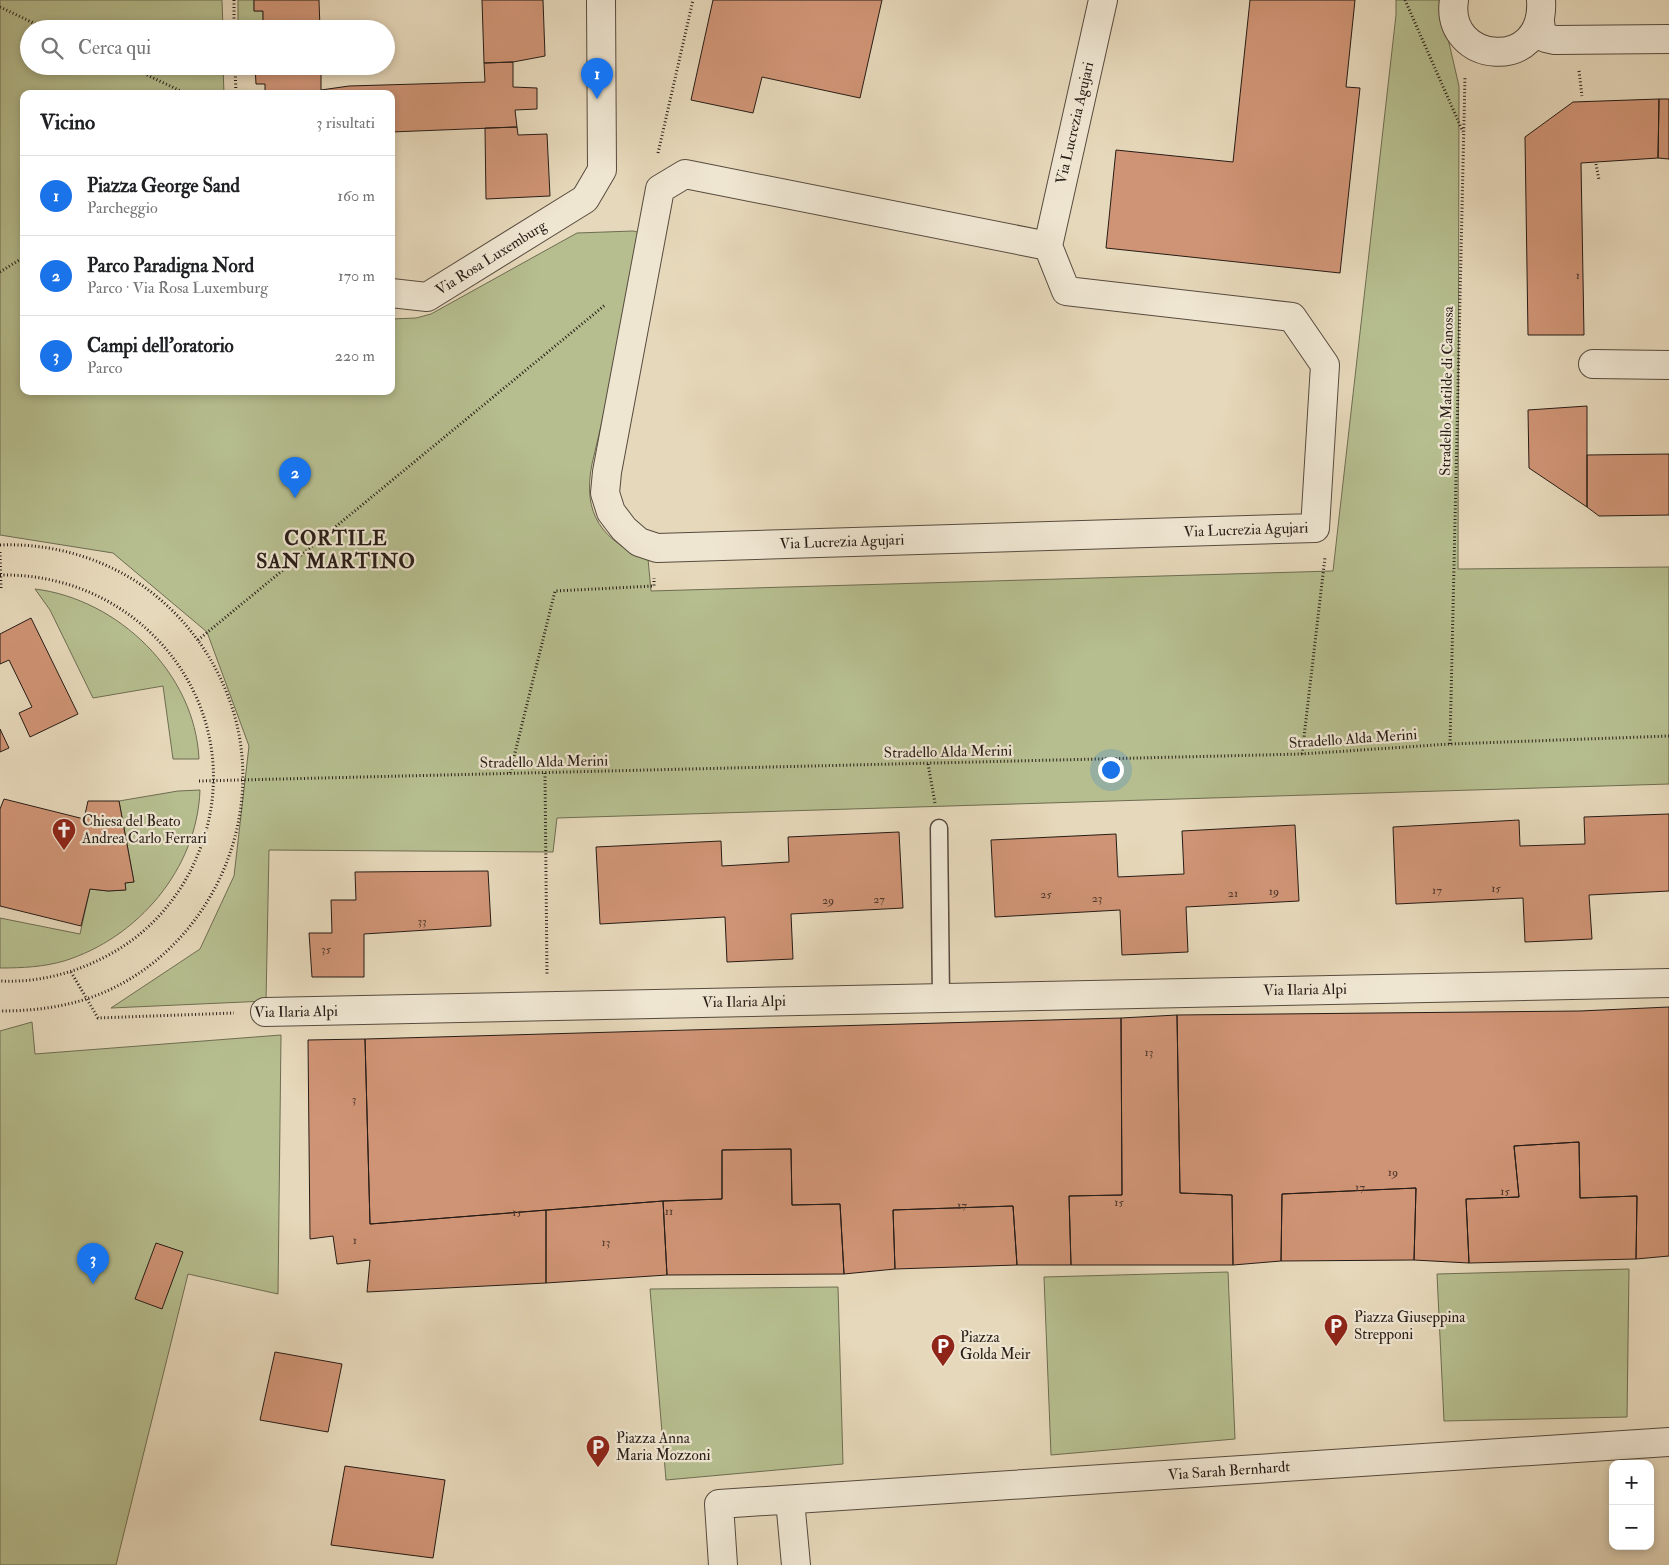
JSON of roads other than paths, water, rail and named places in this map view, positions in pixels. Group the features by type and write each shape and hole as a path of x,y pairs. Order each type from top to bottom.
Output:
{"street":[{"name":"Via Rosa Luxemburg","path":"395,294 427,297 585,199 602,170 601,0"},
{"name":"Via Lucrezia Agujari","path":"1048,246 684,174 660,189 607,472 605,493 611,512 624,529 639,542 657,548 1315,528 1325,365 1292,317 1066,292 1048,246 1103,0"},
{"path":"1454,0 1454,18 1460,32 1470,44 1485,51 1504,52 1519,47 1532,37 1538,27 1540,10"},
{"path":"1540,10 1541,30 1546,38 1556,40 1669,39"},
{"path":"1594,364 1669,365"},
{"name":"Via Ilaria Alpi","path":"265,1012 1669,982"},
{"name":"Via Sarah Bernhardt","path":"723,1565 719,1504 1669,1442"},
{"path":"790,1500 796,1565"}],"lane":[{"path":"939,828 941,998"}],"place":[{"name":"Piazza George Sand","path":"597,99"},
{"name":"Parco Paradigna Nord","path":"295,498"},
{"name":"Chiesa del Beato Andrea Carlo Ferrari","path":"64,851"},
{"name":"Campi dell'oratorio","path":"93,1284"},
{"name":"Piazza Giuseppina Strepponi","path":"1336,1347"},
{"name":"Piazza Golda Meir","path":"943,1367"},
{"name":"Piazza Anna Maria Mozzoni","path":"598,1468"}],"district":[{"name":"CORTILE SAN MARTINO","path":"336,550"}]}
